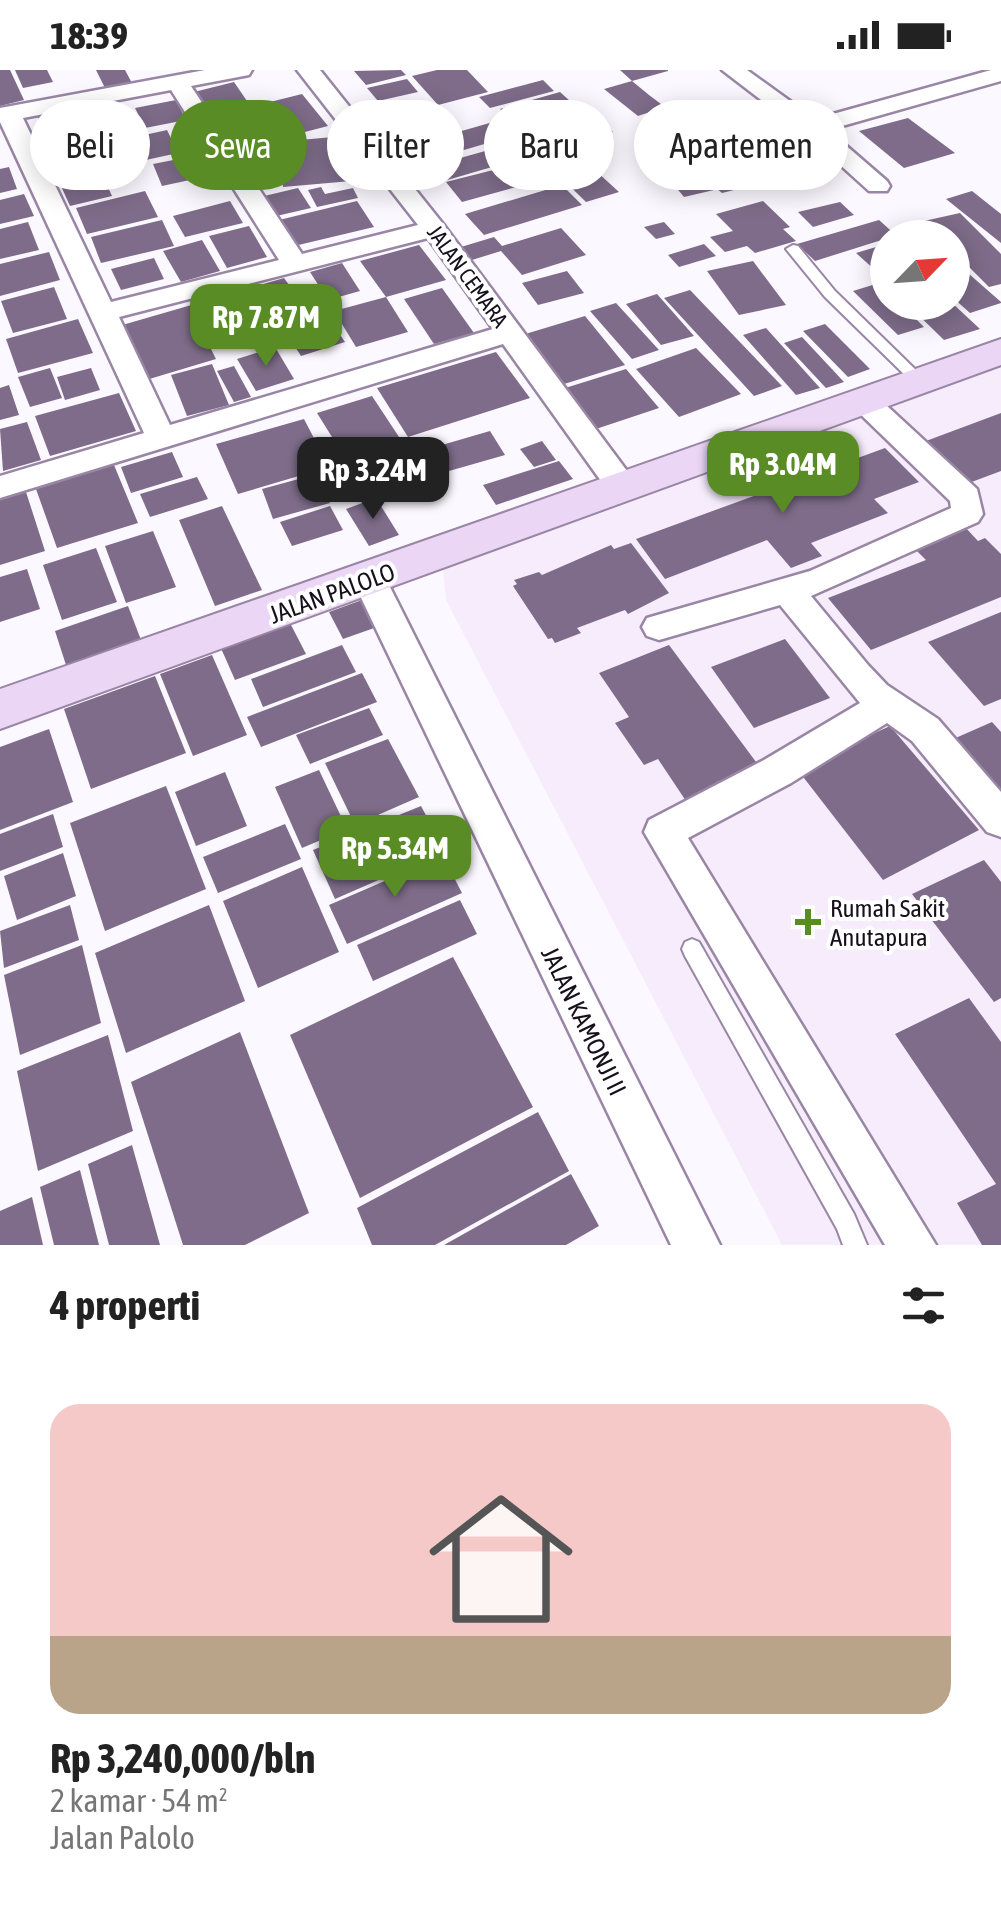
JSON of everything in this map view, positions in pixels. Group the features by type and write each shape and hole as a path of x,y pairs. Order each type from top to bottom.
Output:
{"street":[{"path":"162,439 4,114 185,77 241,70"},
{"name":"JALAN CEMARA","path":"308,70 434,228 622,487"},
{"path":"733,70 773,100"},
{"path":"848,121 1001,74"},
{"path":"185,77 296,266"},
{"path":"848,160 878,186"},
{"path":"102,313 434,228"},
{"path":"0,487 510,333"},
{"name":"JALAN PALOLO","path":"0,709 1001,351"},
{"path":"659,627 820,581 955,522 970,509 956,487 863,400"},
{"name":"JALAN KAMONJI II","path":"369,580 696,1245"},
{"path":"787,590 855,675 925,730 1001,820"},
{"path":"888,704 784,765 756,786 663,832 912,1245"}],"lane":[{"path":"793,249 830,294 917,379"},
{"path":"692,949 846,1222 855,1245"}],"shaded area":[{"name":"Rumah Sakit Anutapura","path":"1001,351 1001,1245 782,1245 446,600 443,570 449,559"}],"building":[{"path":"0,70 10,70 24,100 0,106"},
{"path":"15,70 47,70 53,82 23,88"},
{"path":"96,70 125,70 133,85 106,90"},
{"path":"401,70 406,75 366,85 354,71"},
{"path":"437,70 467,70 488,92 457,100 434,100 412,76"},
{"path":"620,70 668,70 668,71 632,81"},
{"path":"407,79 418,92 377,100 367,88"},
{"path":"543,80 554,91 520,100 484,102 479,97"},
{"path":"632,81 656,100 634,100 634,113 604,89"},
{"path":"234,82 246,100 199,100 194,92"},
{"path":"560,92 569,100 532,100"},
{"path":"302,94 307,100 278,100"},
{"path":"307,100 327,125 307,131"},
{"path":"170,101 170,123 150,127 150,105"},
{"path":"908,118 955,153 904,168 859,131"},
{"path":"484,125 484,144 464,150 464,130"},
{"path":"167,130 170,155 150,159 150,134"},
{"path":"327,138 327,183 307,185 307,139"},
{"path":"484,151 484,169 464,175 464,157"},
{"path":"170,161 170,184 162,186 153,164"},
{"path":"9,167 17,189 0,193 0,169"},
{"path":"484,172 484,190 506,190 462,202 452,190 464,190 464,177"},
{"path":"321,187 325,194 354,190 358,198 317,207 308,190"},
{"path":"614,187 619,192 586,202 574,190"},
{"path":"63,190 109,190 112,196 70,206"},
{"path":"299,190 311,208 272,217 260,197"},
{"path":"545,190 567,190 582,205 484,235 465,214"},
{"path":"678,190 714,190 684,197"},
{"path":"145,191 158,217 87,234 76,208"},
{"path":"972,191 1001,214 1001,243 946,199"},
{"path":"24,194 34,216 0,224 0,200"},
{"path":"230,201 243,223 185,237 173,216"},
{"path":"357,201 374,227 290,247 275,221"},
{"path":"763,201 790,227 783,229 796,241 755,253 747,246 725,252 710,237 733,231 716,214"},
{"path":"840,202 854,215 813,227 798,212"},
{"path":"960,213 967,220 928,220"},
{"path":"162,220 174,246 101,263 91,237"},
{"path":"28,222 39,250 0,259 0,229"},
{"path":"664,222 675,234 656,239 644,227"},
{"path":"870,223 870,244 815,261 797,244"},
{"path":"970,223 1001,254 1001,284 989,287 970,268"},
{"path":"249,226 267,257 227,268 209,236"},
{"path":"561,228 586,255 522,275 501,251 472,260 461,247 494,237 502,246"},
{"path":"202,240 220,271 181,282 163,251"},
{"path":"704,244 716,256 679,267 668,255"},
{"path":"419,245 446,280 386,297 360,261"},
{"path":"870,249 870,266 856,253"},
{"path":"49,252 60,280 0,296 0,264"},
{"path":"154,258 164,279 121,290 111,269"},
{"path":"753,261 786,305 739,315 707,271"},
{"path":"342,263 360,291 328,300 310,272"},
{"path":"567,271 584,293 538,305 522,283"},
{"path":"970,275 1001,303 970,313"},
{"path":"284,278 307,310 266,324 253,306 267,330 210,347 216,359 146,380 119,326"},
{"path":"870,286 870,308 853,291"},
{"path":"54,287 67,319 13,333 1,301"},
{"path":"442,288 474,333 434,344 404,299"},
{"path":"690,290 782,386 754,396 664,298"},
{"path":"657,294 694,336 661,345 626,304"},
{"path":"386,297 408,332 356,347 334,311"},
{"path":"616,303 659,350 632,359 590,311"},
{"path":"585,316 625,365 561,385 522,335"},
{"path":"328,317 345,342 301,356 285,331"},
{"path":"78,319 93,353 18,373 6,339"},
{"path":"883,320 917,320 924,327 898,335"},
{"path":"923,320 970,320 980,329 944,340"},
{"path":"825,324 870,369 848,377 803,331"},
{"path":"766,328 820,388 796,395 743,335"},
{"path":"802,337 844,382 826,388 784,343"},
{"path":"275,347 294,379 256,391 237,359"},
{"path":"696,348 741,394 679,417 636,369"},
{"path":"496,352 530,398 408,437 377,388"},
{"path":"212,364 229,405 187,416 171,375"},
{"path":"234,366 251,397 234,402 217,371"},
{"path":"50,368 62,398 30,407 18,377"},
{"path":"91,368 100,390 65,400 57,377"},
{"path":"626,369 659,408 593,430 562,389"},
{"path":"9,385 19,415 0,420 0,388"},
{"path":"119,393 136,431 50,456 35,416"},
{"path":"372,396 403,443 347,461 317,413"},
{"path":"1001,413 1001,471 969,483 926,441"},
{"path":"304,419 329,467 238,494 216,444"},
{"path":"27,422 41,460 3,471 0,429"},
{"path":"490,431 505,455 449,471 435,447"},
{"path":"542,441 556,460 534,467 520,449"},
{"path":"885,448 919,482 874,499 888,513 811,543 822,556 791,568 767,540 665,579 636,539"},
{"path":"172,452 183,477 131,493 121,467"},
{"path":"399,456 412,482 357,497 345,470"},
{"path":"559,461 573,479 496,505 483,485"},
{"path":"114,465 138,523 57,548 36,489"},
{"path":"317,474 330,503 273,519 262,489"},
{"path":"197,477 208,499 150,517 140,494"},
{"path":"26,492 45,551 0,565 0,500"},
{"path":"376,498 399,535 369,546 346,509"},
{"path":"222,506 262,590 215,606 179,520"},
{"path":"330,506 343,530 292,546 280,522"},
{"path":"964,526 978,541 985,538 1001,554 1001,597 871,650 828,598 926,560 912,546"},
{"path":"153,531 176,587 126,603 105,546"},
{"path":"631,543 669,593 628,614 625,610 577,628 581,633 555,643 548,639 513,586 517,584 514,580 539,572 542,575 611,545 614,549"},
{"path":"96,548 117,602 62,620 43,565"},
{"path":"27,569 40,609 0,622 0,577"},
{"path":"362,600 377,627 343,639 329,612"},
{"path":"128,606 141,640 66,665 55,631"},
{"path":"1001,612 1001,699 984,706 928,642"},
{"path":"289,621 306,654 235,680 220,646"},
{"path":"785,639 830,698 754,728 711,667"},
{"path":"342,645 356,672 263,707 251,679"},
{"path":"669,645 765,774 690,807 658,759 644,765 615,723 629,717 599,673"},
{"path":"212,655 247,735 193,756 160,674"},
{"path":"362,673 377,702 261,747 247,717"},
{"path":"155,676 186,753 91,789 64,709"},
{"path":"369,708 383,735 310,764 296,735"},
{"path":"992,722 1001,732 1001,798 951,740"},
{"path":"890,726 979,830 883,880 797,769"},
{"path":"49,729 73,802 0,830 0,747"},
{"path":"388,739 419,797 355,825 325,763"},
{"path":"319,770 347,829 302,848 275,787"},
{"path":"225,772 247,826 196,846 175,792"},
{"path":"166,786 206,889 105,931 70,823"},
{"path":"421,806 445,851 335,899 313,850"},
{"path":"53,814 63,847 0,871 0,834"},
{"path":"285,824 301,859 218,893 203,857"},
{"path":"63,853 76,896 17,920 4,876"},
{"path":"443,856 462,893 347,944 329,905"},
{"path":"984,860 1001,882 1001,998 994,1002 912,894"},
{"path":"302,867 339,952 258,988 223,901"},
{"path":"460,900 477,934 373,981 357,945"},
{"path":"70,905 79,940 4,968 0,931"},
{"path":"209,905 245,1001 126,1053 95,953"},
{"path":"82,945 101,1023 20,1055 4,975"},
{"path":"453,957 533,1107 360,1198 290,1035"},
{"path":"969,998 1001,1042 1001,1245 982,1245 957,1203 996,1184 895,1034"},
{"path":"240,1032 309,1213 245,1245 183,1245 131,1082"},
{"path":"108,1035 133,1131 38,1171 17,1071"},
{"path":"538,1112 569,1171 435,1245 372,1245 357,1208"},
{"path":"132,1145 160,1245 109,1245 88,1164"},
{"path":"80,1170 99,1245 54,1245 40,1187"},
{"path":"571,1174 599,1226 566,1245 444,1245"},
{"path":"32,1197 43,1245 0,1245 0,1211"}],"place":[{"name":"Rumah Sakit Anutapura","path":"808,922"}]}
